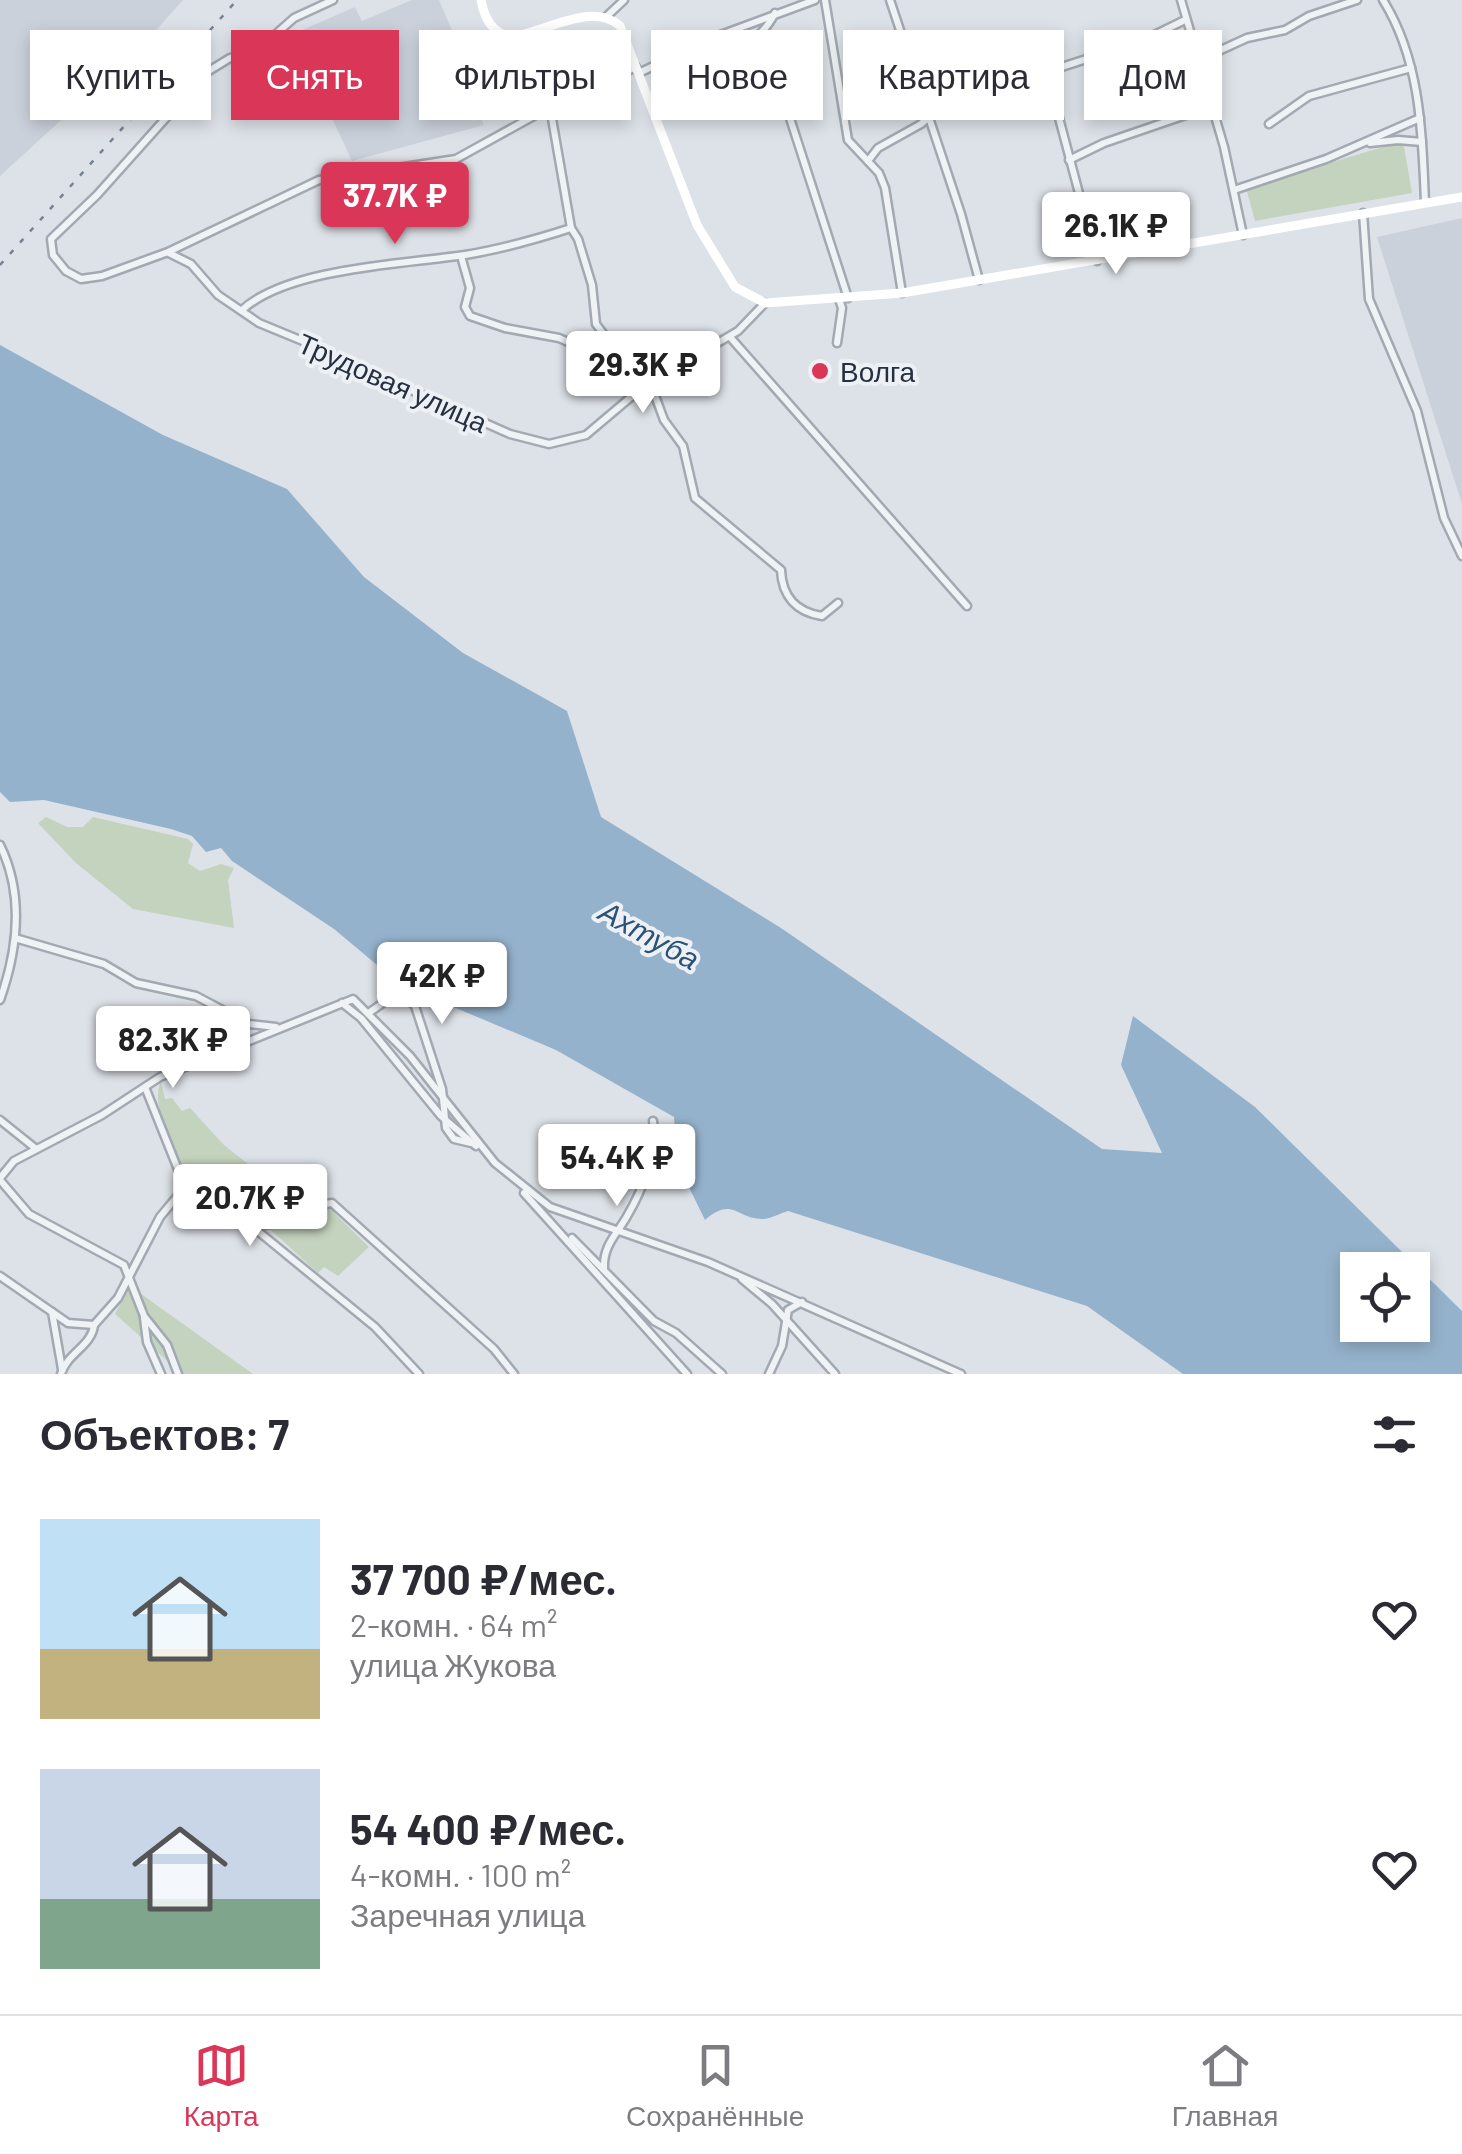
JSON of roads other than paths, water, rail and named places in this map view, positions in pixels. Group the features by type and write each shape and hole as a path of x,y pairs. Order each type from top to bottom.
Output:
{"main road":[{"path":"481,0 486,19 498,32 509,36 591,15 608,16 626,38 677,180 716,262 744,294 765,302 902,293 1462,197"}],"street":[{"path":"333,0 294,18 260,49 230,58 207,72 50,243 58,262 81,279 102,276 168,252 319,180 456,160 526,120"},
{"path":"608,16 624,0"},
{"path":"735,30 815,0"},
{"path":"824,0 848,140 879,172 885,188 902,293"},
{"path":"890,0 900,30"},
{"path":"1181,0 1188,30"},
{"path":"1222,49 1247,38 1285,30 1309,16 1358,0"},
{"path":"1383,0 1411,68 1420,118 1426,202"},
{"path":"763,30 775,14"},
{"path":"1064,65 1142,41 1185,20"},
{"path":"631,73 651,65"},
{"path":"1269,124 1308,96 1411,68"},
{"path":"1234,190 1364,144 1387,130 1402,128 1420,118"},
{"path":"552,120 571,228 592,285 596,324 630,369"},
{"path":"789,120 844,298 837,343"},
{"path":"868,161 878,148 923,120"},
{"path":"929,120 979,280"},
{"path":"1059,120 1096,261"},
{"path":"1070,160 1104,143 1171,120"},
{"path":"1216,120 1243,236"},
{"path":"1364,144 1422,142"},
{"path":"1363,213 1368,299 1416,411 1444,518 1462,556"},
{"path":"242,310 278,287 460,256 571,228"},
{"name":"Трудовая улица","path":"168,252 191,264 218,295 259,323 356,370 539,444 558,444 586,436 650,382 730,336 765,302"},
{"path":"460,256 470,288 465,307 470,316 504,328 558,338 630,369 650,382 664,420 683,446 700,506 781,570 784,591 796,607 822,616 838,603"},
{"path":"730,336 967,606"},
{"path":"0,845 17,903 14,938 0,1000"},
{"path":"14,938 104,964 136,983 196,996 249,1024 277,1026"},
{"path":"370,1012 394,996 404,997 415,1006 445,1102 446,1120"},
{"path":"160,1374 129,1273 112,1256 29,1214 0,1179 14,1161 60,1140 145,1087 277,1026 353,999 370,1012 475,1143"},
{"path":"342,1002 361,1018 446,1120 475,1143 550,1220 687,1374"},
{"path":"145,1087 184,1187 246,1222 375,1327 418,1374"},
{"path":"0,1120 36,1149"},
{"path":"605,1269 606,1250 646,1178 654,1121"},
{"path":"495,1163 550,1206 736,1273 960,1374"},
{"path":"62,1372 118,1298 160,1218 184,1187"},
{"path":"246,1222 274,1224 309,1207 332,1203 494,1349 514,1374"},
{"path":"550,1220 605,1269 654,1322 676,1333 722,1374"},
{"path":"736,1273 835,1374"},
{"path":"0,1276 68,1323 94,1325"},
{"path":"769,1374 782,1346 788,1310 802,1302"},
{"path":"51,1311 62,1372"},
{"path":"144,1316 167,1345 178,1374"}],"water":[{"name":"Ахтуба","path":"0,345 163,435 287,489 364,577 463,653 567,711 601,817 781,928 1102,1149 1162,1153 1121,1065 1133,1016 1255,1107 1402,1252 1340,1252 1340,1342 1430,1342 1430,1279 1462,1311 1462,1374 1183,1374 1087,1306 788,1211 763,1219 729,1209 705,1220 685,1179 693,1156 675,1132 674,1117 556,1050 401,985 334,929 232,861 221,848 206,852 192,836 171,829 44,800 10,802 0,792"}],"railway":[{"path":"0,265 237,0"}],"place":[{"name":"Волга","path":"820,371"}]}
